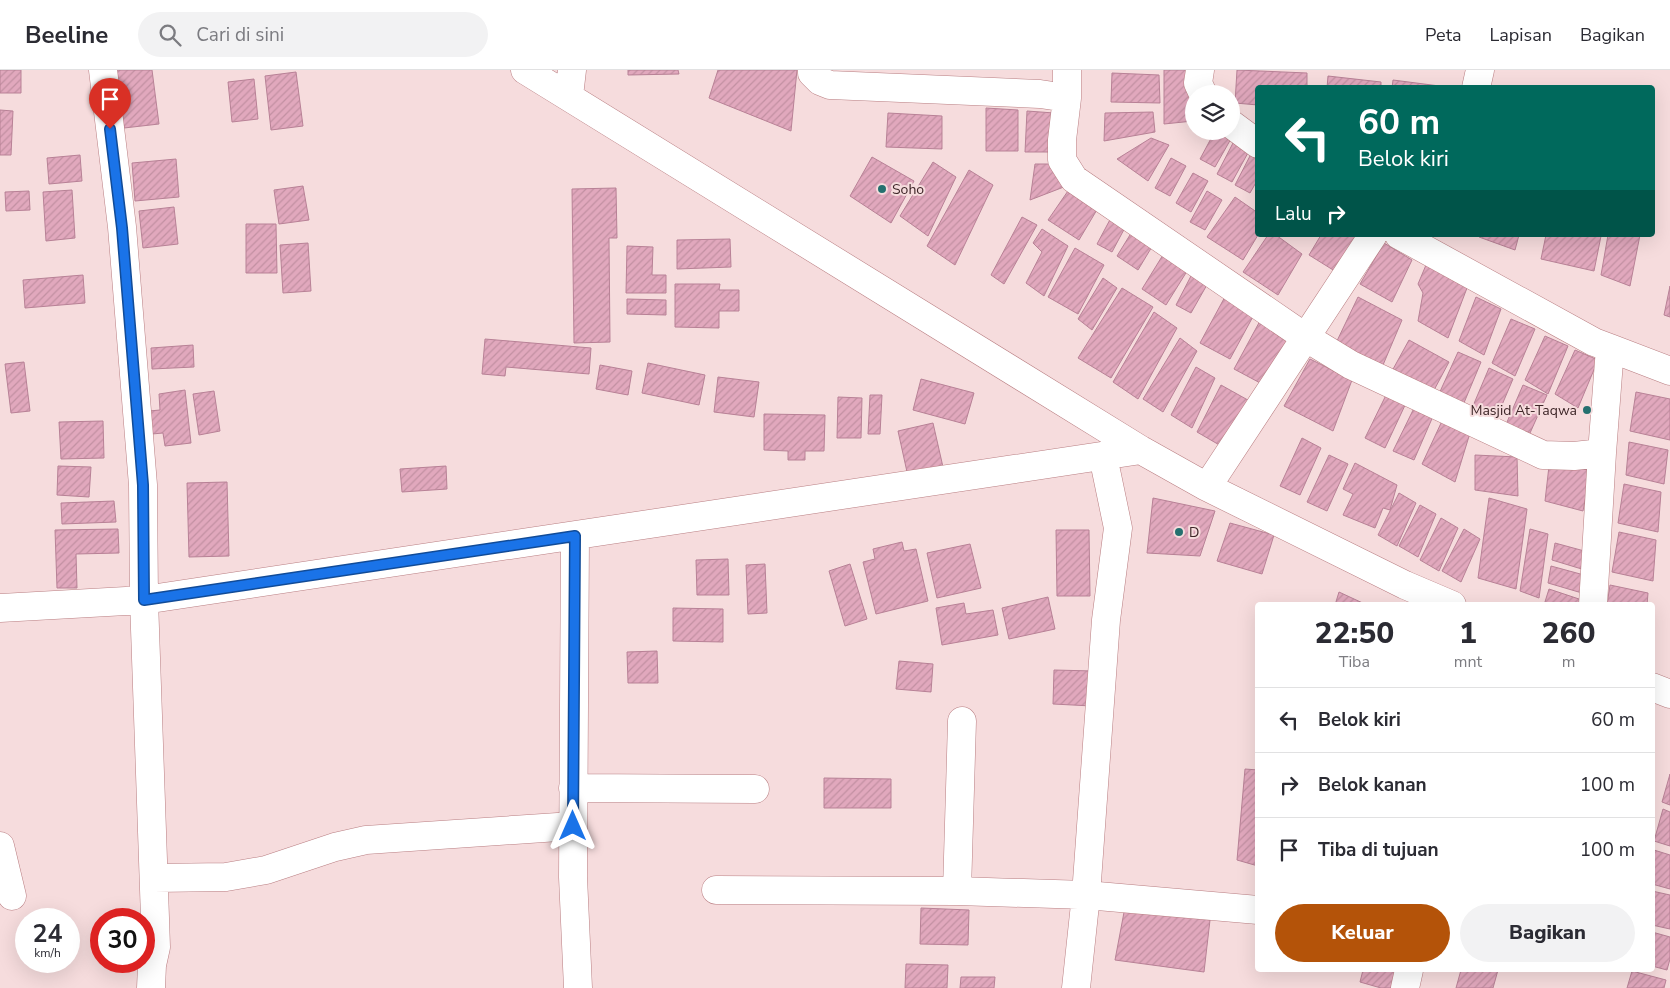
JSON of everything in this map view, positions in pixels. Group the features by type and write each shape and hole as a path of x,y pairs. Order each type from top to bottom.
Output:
{"street":[{"path":"103,70 122,228 143,485 144,600 156,947 152,965 151,988"},
{"path":"525,70 571,83 1141,450 1207,487 1404,585 1445,602"},
{"path":"812,70 812,73 820,81 830,85 1040,94 1067,98"},
{"path":"1068,70 1062,160 1074,179 1305,337 1351,365 1543,455 1574,456 1602,453"},
{"path":"1199,85 1200,70"},
{"path":"1477,85 1480,70"},
{"path":"1240,133 1255,142"},
{"path":"1207,487 1372,237"},
{"path":"1407,237 1442,246 1594,342 1670,371"},
{"path":"1593,602 1610,348"},
{"path":"0,608 144,600 1141,450"},
{"path":"1076,988 1086,895 1106,620 1118,528 1103,456"},
{"path":"575,536 573,877 578,988"},
{"path":"1655,688 1670,694"},
{"path":"957,891 962,721"},
{"path":"573,788 755,789"},
{"path":"154,878 226,876 266,870 335,847 366,840 573,826"},
{"path":"0,846 12,896"},
{"path":"716,890 957,891 1086,895 1255,910"},
{"path":"1405,988 1409,972"}],"building":[{"path":"0,70 21,70 21,93 0,93"},
{"path":"117,70 152,70 159,124 124,128"},
{"path":"628,70 678,70 679,74 628,75"},
{"path":"718,70 797,70 791,131 709,98"},
{"path":"1164,70 1192,70 1192,85 1185,85 1185,122 1164,124"},
{"path":"1237,70 1307,73 1307,85 1255,85 1255,105 1240,103 1240,85 1236,85"},
{"path":"296,72 303,126 271,130 265,76"},
{"path":"1112,73 1159,75 1160,103 1111,102"},
{"path":"1328,76 1381,82 1381,85 1327,85"},
{"path":"254,79 258,119 232,122 228,82"},
{"path":"1393,80 1432,85 1392,85"},
{"path":"986,108 1018,110 1018,151 986,151"},
{"path":"0,110 13,111 11,155 0,155"},
{"path":"1027,111 1054,113 1053,152 1025,152"},
{"path":"1153,112 1155,132 1104,141 1105,113"},
{"path":"888,113 942,116 942,149 886,147"},
{"path":"1151,138 1169,145 1148,181 1117,159"},
{"path":"1210,140 1230,140 1215,167 1200,159"},
{"path":"1233,143 1249,151 1232,182 1217,174"},
{"path":"1251,154 1255,156 1255,184 1250,193 1235,185"},
{"path":"80,155 82,181 49,184 47,158"},
{"name":"Soho","path":"872,157 914,181 891,223 850,196"},
{"path":"1171,158 1186,166 1170,196 1155,188"},
{"path":"176,159 179,197 135,201 132,163"},
{"path":"933,162 956,177 928,236 900,216"},
{"path":"1035,164 1058,164 1069,185 1030,200"},
{"path":"969,170 993,185 955,265 927,246"},
{"path":"1193,173 1208,181 1191,212 1176,203"},
{"path":"303,186 309,220 279,224 274,190"},
{"path":"616,188 617,238 609,238 610,342 574,343 572,189"},
{"path":"1070,188 1098,208 1079,240 1048,220"},
{"path":"72,190 75,238 46,241 43,192"},
{"path":"29,191 30,210 6,211 5,192"},
{"path":"1207,191 1222,200 1205,230 1190,222"},
{"path":"1235,197 1255,211 1255,237 1257,237 1243,260 1207,237"},
{"path":"174,207 178,244 143,248 139,211"},
{"path":"1113,214 1128,222 1112,252 1097,244"},
{"path":"1022,217 1037,225 1004,284 991,275"},
{"path":"246,224 276,224 277,273 246,273"},
{"path":"1042,229 1068,246 1044,296 1026,283 1042,252 1033,243"},
{"path":"1133,230 1153,245 1138,270 1117,256"},
{"path":"1267,237 1279,237 1302,254 1278,295 1243,272"},
{"path":"1320,237 1361,237 1338,273 1309,255"},
{"path":"1479,237 1518,237 1515,250"},
{"path":"1546,237 1601,237 1594,271 1541,259"},
{"path":"1608,237 1640,237 1630,286 1601,275"},
{"path":"730,239 731,267 677,269 677,240"},
{"path":"308,243 311,291 283,293 280,245"},
{"path":"1384,243 1412,260 1392,302 1360,284"},
{"path":"627,246 653,247 652,275 666,275 666,293 626,293"},
{"path":"1075,248 1104,265 1078,314 1048,297"},
{"path":"1166,250 1189,268 1166,305 1142,289"},
{"path":"1426,265 1467,288 1448,338 1418,321 1423,293 1418,284"},
{"path":"1192,274 1208,283 1191,313 1176,305"},
{"path":"83,275 85,303 25,308 23,280"},
{"path":"1103,278 1117,288 1092,330 1078,319"},
{"path":"675,284 720,284 719,290 739,290 739,311 719,311 719,328 675,327"},
{"path":"1670,286 1670,317 1664,315"},
{"path":"1122,288 1153,307 1111,378 1078,358"},
{"path":"1227,293 1256,311 1230,359 1200,343"},
{"path":"1358,297 1402,320 1383,365 1336,343"},
{"path":"1476,297 1501,309 1484,355 1459,341"},
{"path":"627,299 666,300 666,315 627,314"},
{"path":"1154,312 1177,328 1138,399 1113,382"},
{"path":"1261,319 1291,336 1264,385 1234,369"},
{"path":"1511,319 1535,329 1515,376 1492,363"},
{"path":"1545,336 1568,346 1548,394 1525,380"},
{"path":"1180,338 1197,351 1163,412 1143,399"},
{"path":"485,339 591,348 589,374 506,367 505,376 482,374"},
{"path":"1409,340 1449,362 1433,392 1392,371"},
{"path":"193,345 194,367 152,369 151,348"},
{"path":"1575,350 1598,360 1578,408 1555,394"},
{"path":"1458,352 1481,362 1461,410 1438,396"},
{"path":"1310,359 1352,380 1333,431 1284,406"},
{"path":"24,362 30,411 11,413 5,364"},
{"path":"648,363 705,375 699,405 642,393"},
{"path":"600,365 632,371 628,395 596,389"},
{"path":"1196,367 1215,378 1192,428 1171,415"},
{"path":"1489,368 1513,379 1493,426 1470,413"},
{"path":"718,377 759,382 754,417 714,412"},
{"path":"921,379 974,393 965,424 913,410"},
{"path":"1221,385 1255,404 1228,450 1197,432"},
{"path":"1523,385 1547,395 1526,442 1504,429"},
{"path":"185,390 191,443 165,446 163,433 152,434 149,411 160,410 159,394"},
{"path":"214,391 220,431 199,435 193,394"},
{"path":"1388,391 1407,401 1385,448 1365,438"},
{"path":"1636,392 1670,399 1670,440 1630,431"},
{"path":"870,395 882,395 880,434 868,434"},
{"path":"838,397 862,398 861,438 837,438"},
{"path":"1416,404 1434,414 1414,460 1393,451"},
{"path":"764,414 825,415 824,451 805,451 805,460 788,460 788,451 764,450"},
{"path":"103,421 104,458 61,459 59,422"},
{"path":"1442,421 1470,433 1455,482 1422,464"},
{"path":"933,423 943,467 909,481 898,431"},
{"path":"1302,438 1321,448 1300,495 1280,486"},
{"path":"1629,442 1668,450 1664,484 1626,475"},
{"path":"1329,455 1348,464 1327,511 1307,502"},
{"path":"1475,455 1517,457 1518,496 1475,490"},
{"path":"1355,463 1397,485 1390,510 1383,508 1375,528 1343,515 1353,494 1343,489"},
{"path":"58,466 91,467 89,497 57,495"},
{"path":"446,466 447,489 402,492 400,469"},
{"path":"1549,466 1591,470 1583,511 1545,501"},
{"path":"227,482 229,556 189,557 187,483"},
{"path":"1624,484 1661,492 1658,532 1618,523"},
{"path":"1399,493 1416,503 1397,546 1378,535"},
{"name":"D","path":"1153,498 1215,511 1200,556 1147,553"},
{"path":"1489,498 1527,509 1516,589 1478,578"},
{"path":"114,501 116,522 62,524 61,503"},
{"path":"1420,505 1436,514 1418,557 1399,546"},
{"path":"1441,518 1458,528 1439,571 1420,560"},
{"name":"D","path":"1230,523 1274,535 1262,574 1217,561"},
{"path":"118,529 119,553 76,554 77,588 57,588 55,530"},
{"path":"1464,529 1480,539 1461,582 1442,571"},
{"path":"1530,529 1548,534 1539,598 1520,591"},
{"path":"1056,530 1089,530 1090,596 1057,596"},
{"path":"1619,532 1656,540 1653,581 1612,572"},
{"path":"902,542 904,551 916,549 928,601 876,614 863,562 875,559 873,549"},
{"path":"1555,543 1588,552 1585,570 1552,560"},
{"path":"970,544 981,588 937,598 927,553"},
{"path":"728,559 729,595 697,595 696,560"},
{"path":"765,564 767,613 748,614 746,565"},
{"path":"850,564 867,619 845,626 829,571"},
{"path":"1551,566 1584,575 1582,593 1548,583"},
{"path":"1610,585 1648,593 1647,602 1607,602"},
{"path":"1549,589 1582,600 1582,602 1545,602"},
{"path":"1339,592 1361,602 1336,602"},
{"path":"1048,597 1055,629 1009,639 1002,608"},
{"path":"964,603 966,614 993,610 998,635 942,645 936,608"},
{"path":"673,608 723,609 723,642 673,641"},
{"path":"657,651 658,683 628,683 627,652"},
{"path":"899,661 933,664 931,692 896,689"},
{"path":"1054,670 1093,671 1092,706 1053,704"},
{"path":"1245,769 1255,770 1255,865 1237,860"},
{"path":"1670,774 1670,805 1662,802"},
{"path":"824,778 891,779 891,808 824,808"},
{"path":"1663,809 1670,812 1670,846 1655,841"},
{"path":"1655,850 1670,855 1670,889 1655,885"},
{"path":"1655,892 1670,895 1670,929 1655,926"},
{"path":"1125,907 1210,920 1204,972 1115,960"},
{"path":"921,908 969,910 968,945 920,944"},
{"path":"1655,933 1670,937 1670,959 1667,970 1655,967"},
{"path":"906,964 948,965 947,988 905,988"},
{"path":"1362,972 1399,972 1395,988 1381,988 1360,982"},
{"path":"1460,972 1497,972 1493,988 1456,988"},
{"path":"1632,972 1666,980 1664,988 1627,988"},
{"path":"961,977 995,977 994,988 960,988"}],"place":[{"name":"Soho","path":"882,189"},
{"name":"Masjid At-Taqwa","path":"1587,410"},
{"name":"D","path":"1179,532"}],"route":[{"path":"110,129 122,228 143,485 144,600 575,536 573,826"}]}
